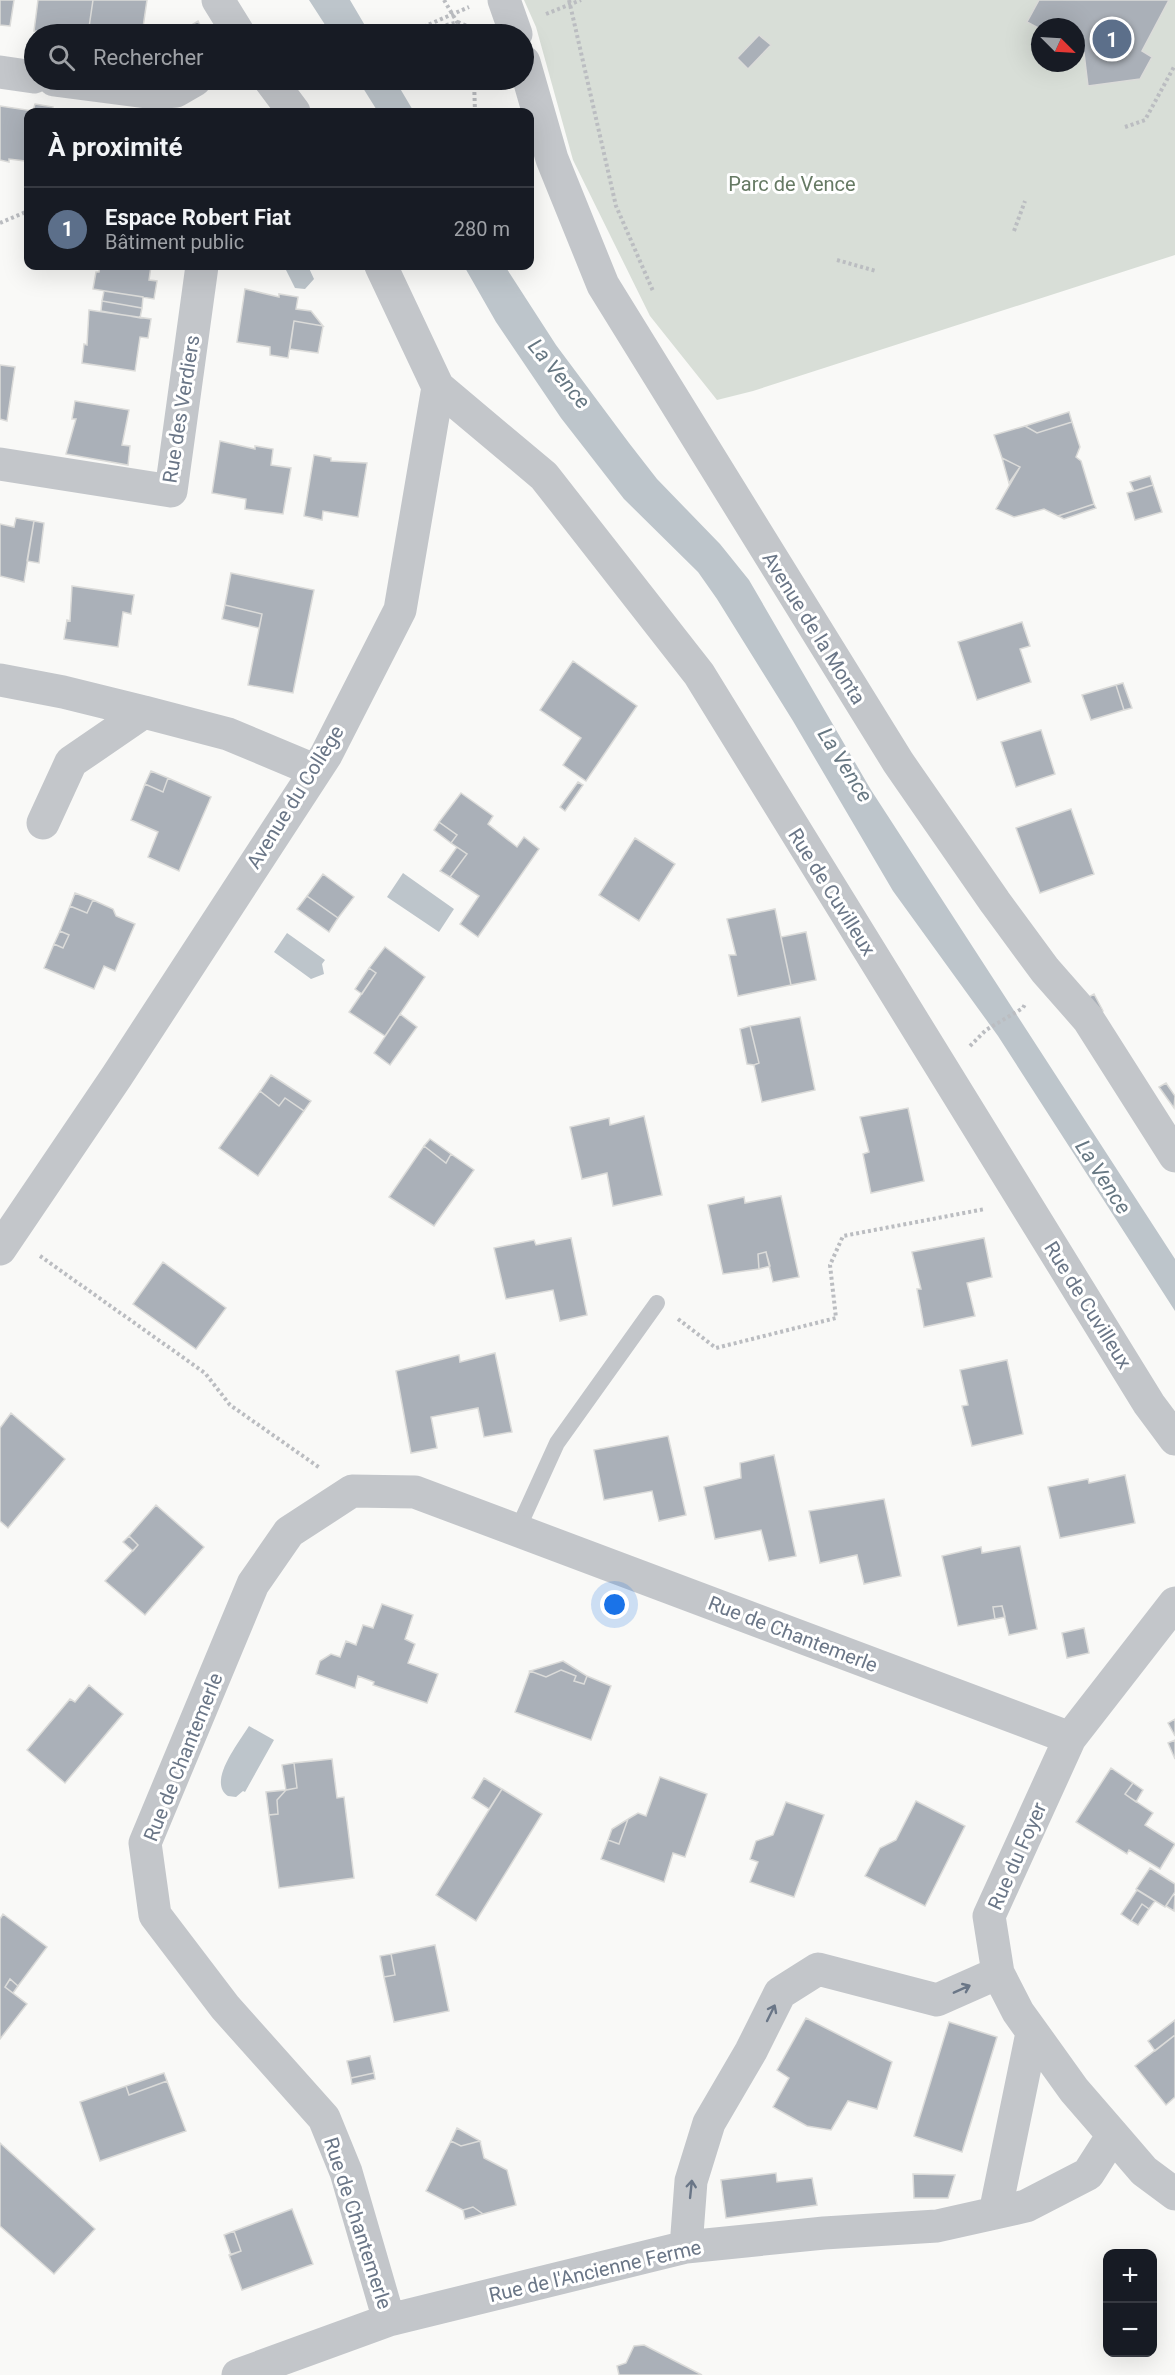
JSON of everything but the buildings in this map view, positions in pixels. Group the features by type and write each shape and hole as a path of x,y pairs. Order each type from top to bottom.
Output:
{"street":[{"path":"218,0 233,24"},
{"path":"489,2 508,24"},
{"path":"0,72 24,76"},
{"path":"131,90 187,94"},
{"path":"278,90 291,108"},
{"name":"Avenue de la Monta","path":"532,90 552,159 603,285 897,762 995,902 1046,970 1088,1019 1175,1156"},
{"name":"Rue des Verdiers","path":"0,464 171,491 201,270"},
{"path":"383,270 438,387"},
{"name":"Avenue du Collège","path":"0,1249 117,1076 314,770 326,755 400,610 438,387"},
{"name":"Rue de Cuvilleux","path":"438,387 544,476 699,674 1149,1404 1175,1439"},
{"path":"0,680 63,692 228,734 314,770"},
{"path":"43,823 71,762 144,712"},
{"name":"Rue de Chantemerle","path":"389,2320 346,2172 324,2118 225,2007 156,1915 146,1843 253,1584 289,1532 352,1491 415,1492 1070,1738"},
{"name":"Rue du Foyer","path":"1175,1604 1070,1738 989,1916 998,1973 1032,2033 1074,2090 1144,2171 1175,2194"},
{"path":"686,2247 691,2181 709,2123 752,2051 780,1993 818,1970 937,2000 998,1973"},
{"path":"995,2213 1032,2033"},
{"name":"Rue de l'Ancienne Ferme","path":"238,2375 389,2320 686,2247 824,2233 937,2226 1026,2206 1088,2174 1113,2135"}],"lane":[{"path":"517,1531 557,1443 657,1303"}],"path":[{"path":"444,0 459,24"},
{"path":"581,0 570,2 616,206 658,302"},
{"path":"430,24 489,2"},
{"path":"1125,127 1145,120 1175,65"},
{"path":"474,90 475,108"},
{"path":"1014,231 1025,201"},
{"path":"0,223 24,213"},
{"path":"837,260 876,271"},
{"path":"986,1030 1023,1008"},
{"path":"657,1303 716,1348 836,1318 830,1265 843,1236 1024,1202"},
{"path":"45,1260 206,1373 230,1405 352,1491"}],"green space":[{"name":"Parc de Vence","path":"524,0 1175,0 1175,255 753,391 717,400 650,316 573,160 536,27"}],"water":[{"path":"309,0 350,0 364,24 325,24"},
{"path":"364,90 401,90 412,108 376,108"},
{"path":"286,270 310,270 314,279 305,289 295,288"},
{"name":"La Vence","path":"466,270 508,270 556,345 657,479 720,544 749,580 871,790 1175,1259 1175,1311 998,1036 893,891 793,721 717,599 698,572 624,499 561,418 496,322"},
{"path":"403,873 454,909 439,932 387,897"},
{"path":"287,933 325,960 322,964 324,974 311,979 274,952"},
{"path":"249,1726 274,1740 245,1792 243,1791 236,1797 228,1796 222,1790 221,1782 226,1762"}],"place":[{"name":"Espace Robert Fiat","path":"1112,39"}]}
